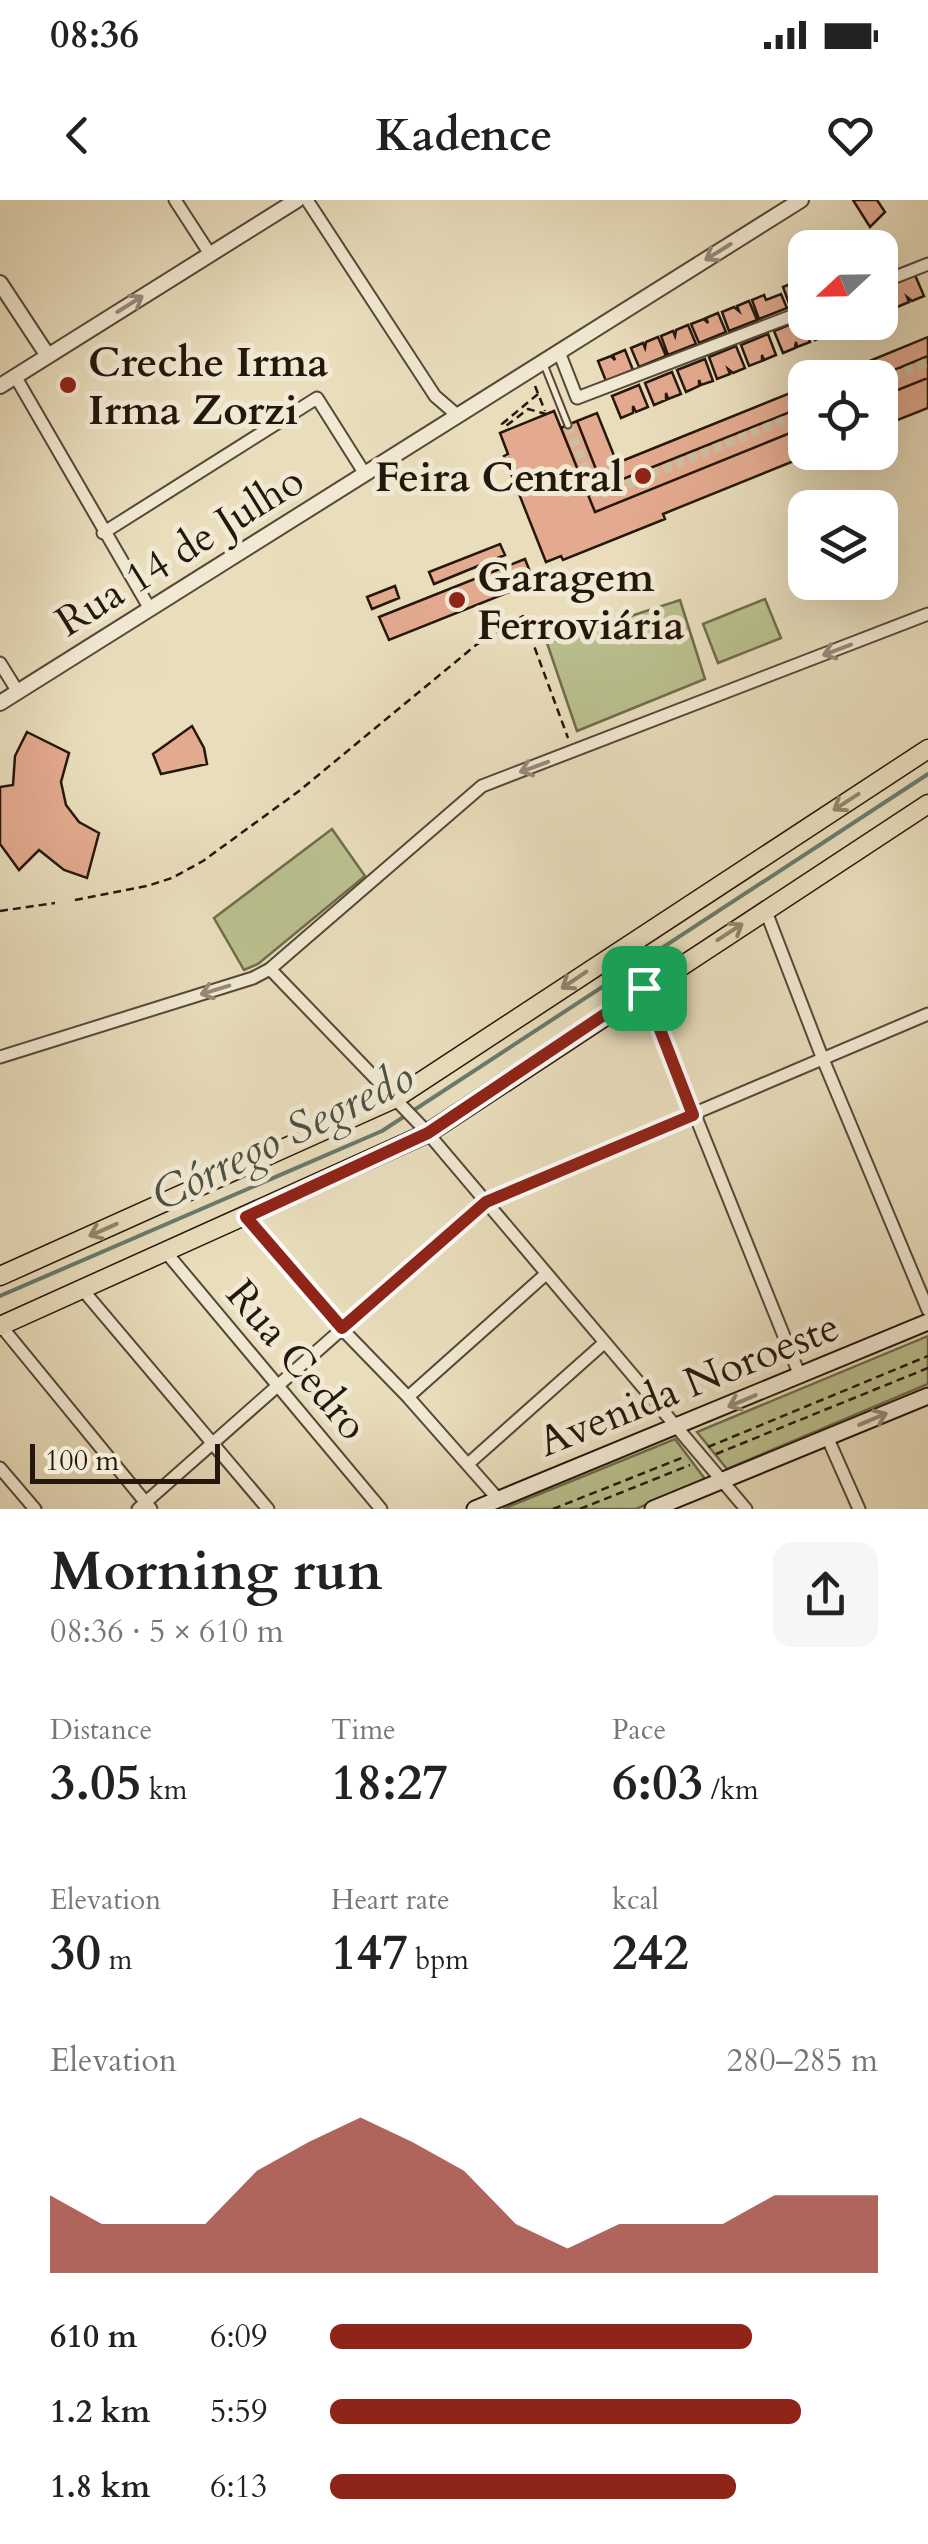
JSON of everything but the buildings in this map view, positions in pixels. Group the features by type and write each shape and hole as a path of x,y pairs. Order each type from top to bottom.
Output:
{"main road":[{"path":"0,1276 398,1100 928,749"},
{"path":"1,1326 427,1132 928,804"},
{"name":"Avenida Noroeste","path":"475,1509 928,1322"},
{"path":"653,1509 928,1396"}],"street":[{"path":"175,200 210,254"},
{"path":"0,386 296,200"},
{"path":"307,200 435,396 457,416"},
{"name":"Rua 14 de Julho","path":"0,703 801,200"},
{"path":"898,276 928,264"},
{"path":"0,283 48,356"},
{"path":"558,352 577,398 788,318"},
{"path":"15,376 150,610"},
{"path":"103,533 318,398 365,474"},
{"path":"0,1057 253,978 270,969 472,792 928,614"},
{"path":"0,663 18,692"},
{"path":"765,910 928,1310"},
{"path":"270,969 427,1132 676,1428 704,1454 746,1509"},
{"path":"644,988 800,1376"},
{"path":"1,1326 145,1507 486,1202 928,1014"},
{"path":"246,1217 498,1499"},
{"name":"Rua Cedro","path":"165,1252 382,1509"},
{"path":"408,1397 546,1274"},
{"path":"82,1289 268,1509"},
{"path":"468,1464 604,1343"},
{"path":"828,1439 859,1509"},
{"path":"0,1468 35,1509"}],"lane":[{"path":"543,362 568,424"}],"path":[{"path":"534,384 538,394 546,414 528,409 503,426 503,420 538,394"},
{"path":"75,900 159,882 203,861 299,791 476,646 523,616 574,752"},
{"path":"0,912 55,903"},
{"path":"580,1509 928,1356"},
{"path":"704,1454 928,1368"},
{"path":"553,1509 686,1457"}],"green space":[{"path":"765,599 781,638 718,663 703,624"},
{"path":"680,600 705,679 577,731 547,643"},
{"path":"332,829 365,876 258,964 244,970 214,918"},
{"path":"928,1336 928,1384 727,1469 697,1432"},
{"path":"675,1439 705,1479 636,1509 503,1509"}],"waterway":[{"name":"Córrego Segredo","path":"0,1296 382,1131 928,774"}],"tunnel":[{"path":"898,374 928,362"},
{"path":"568,425 597,496 788,419"}],"place":[{"name":"Creche Irma Irma Zorzi","path":"68,385"},
{"name":"Feira Central","path":"643,476"},
{"name":"Garagem Ferroviária","path":"457,600"}],"route":[{"path":"644,988 693,1115 486,1202 342,1328 246,1217 428,1133 644,988"}]}
